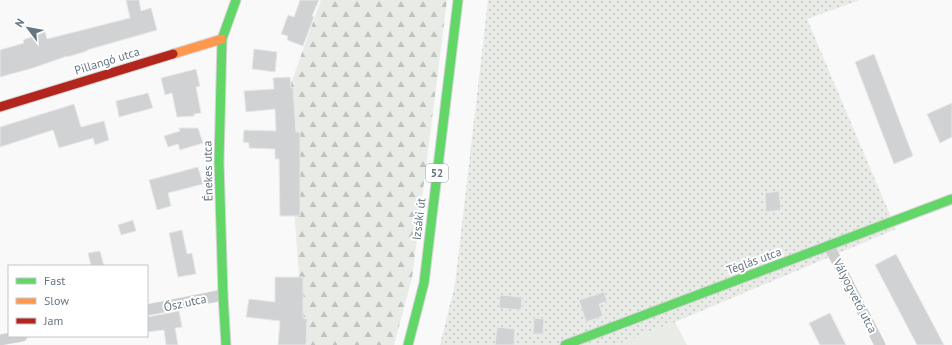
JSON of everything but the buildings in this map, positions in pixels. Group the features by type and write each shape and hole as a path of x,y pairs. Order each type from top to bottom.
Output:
{"street":[{"name":"Énekes utca","path":"226,345 219,162 222,39 236,0"},
{"name":"Izsáki út","path":"408,345 424,282 458,0"},
{"name":"Pillangó utca","path":"0,107 222,39"},
{"name":"Téglás utca","path":"565,345 952,198"},
{"name":"Vályogvető utca","path":"829,246 880,345"},
{"name":"Ősz utca","path":"148,310 223,295"},
{"path":"0,340 16,337"}],"green space":[{"path":"321,0 447,0 412,278 394,345 304,345 286,97"},
{"path":"488,0 860,0 807,19 896,229 675,322 615,345 440,345 455,284"},
{"path":"675,322 687,345 615,345"}],"traffic: fast":[{"path":"226,345 219,162 222,39 236,0"},
{"path":"408,345 424,283 458,0"},
{"path":"565,345 952,199"}],"traffic: slow":[{"path":"173,54 222,39"}],"traffic: jam":[{"path":"0,107 173,54"}]}
